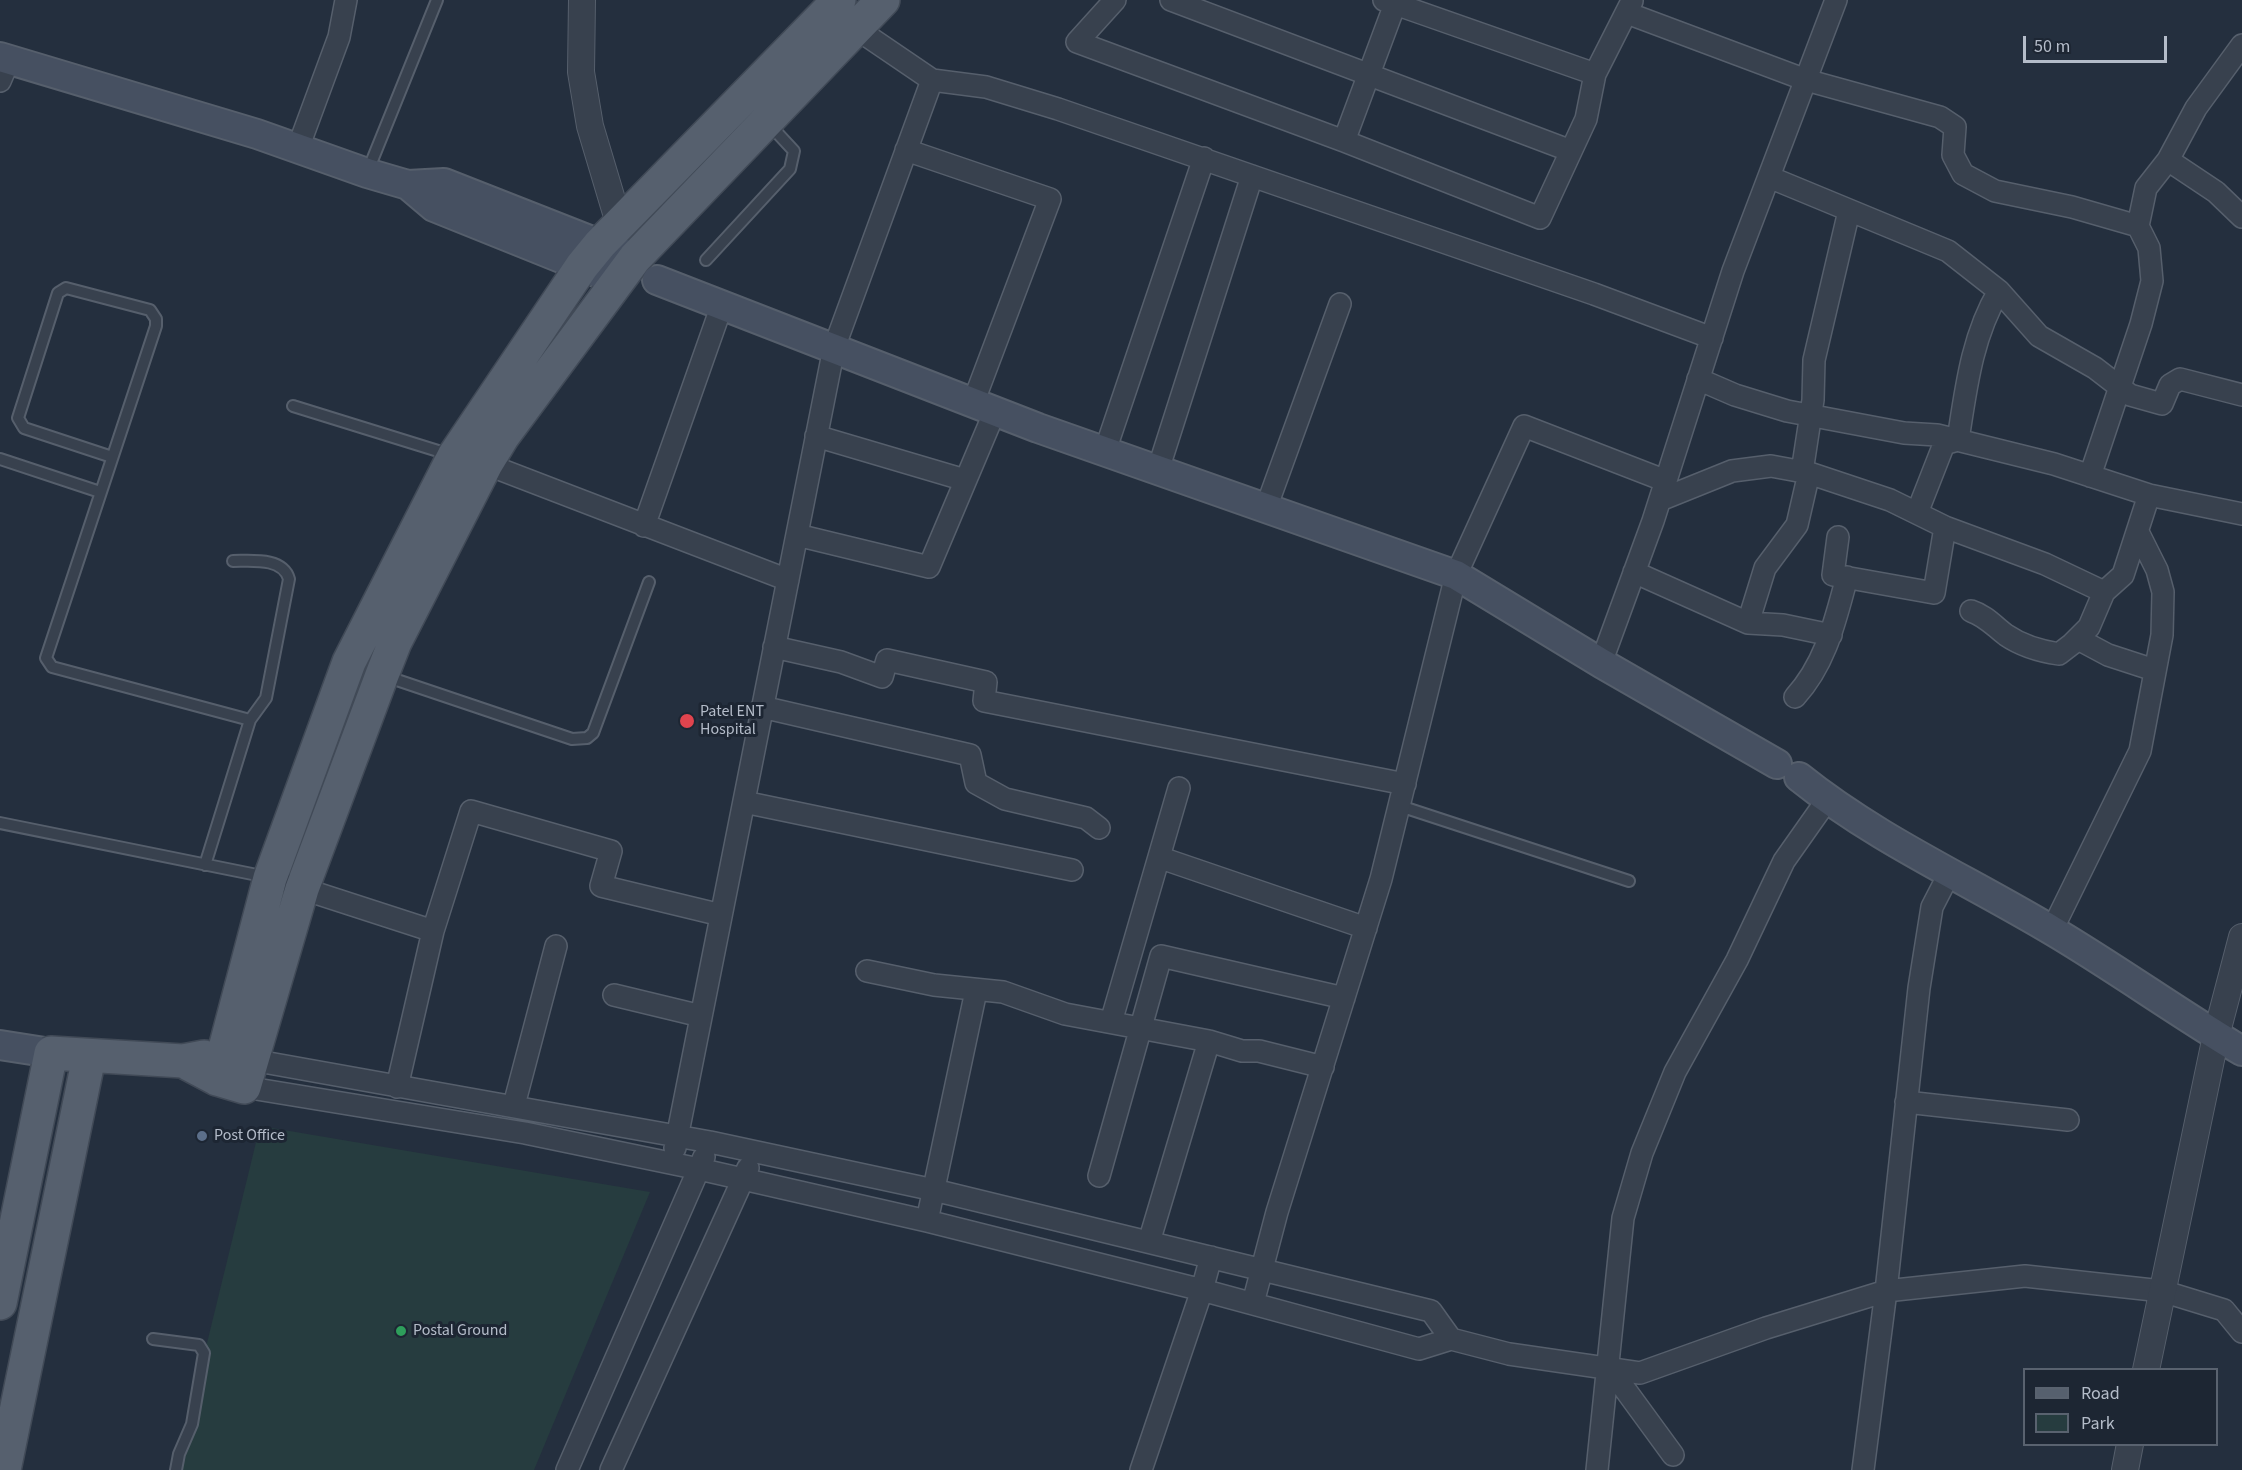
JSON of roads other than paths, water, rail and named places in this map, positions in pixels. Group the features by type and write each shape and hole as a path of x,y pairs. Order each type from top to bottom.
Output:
{"main road":[{"path":"234,1070 270,878 349,662 454,456 600,244 839,0"},
{"path":"234,1070 395,642 486,464 503,436 637,273 767,122 883,0"},
{"path":"3,66 298,148 367,173 408,184 434,207 600,244 637,273 984,407 1456,575 1601,663 1788,771 1827,800 1949,874 2052,930 2242,1051"},
{"path":"0,1045 89,1057 183,1061 234,1070"},
{"path":"0,1303 51,1053"},
{"path":"4,1470 89,1057"}],"street":[{"path":"298,148 339,37 346,0"},
{"path":"582,0 581,72 590,126 600,244"},
{"path":"1115,0 1077,42 1344,141 1540,218 1586,119 1594,74 1630,6 1806,80 1940,117 1955,127 1953,155 1963,174 1995,191 2072,207 2138,226"},
{"path":"1172,0 1571,151"},
{"path":"1601,663 1663,491 1733,272 1836,0"},
{"path":"1344,141 1369,73 1390,2 1594,74"},
{"path":"857,29 932,80 986,87 1204,158 1712,338"},
{"path":"2090,476 2141,324 2152,281 2149,248 2138,226 2146,188 2168,160 2196,108 2242,45"},
{"path":"672,1164 834,348 932,80"},
{"path":"796,536 929,567 965,480 984,407 1050,199 906,150"},
{"path":"1106,451 1204,158"},
{"path":"2168,160 2216,192 2242,217"},
{"path":"1158,470 1252,176"},
{"path":"1769,177 1948,251 1999,291 2039,336 2095,368 2130,395 2162,404 2170,385 2180,379 2242,395"},
{"path":"1748,623 1765,568 1797,525 1806,473 1815,360 1850,211"},
{"path":"1958,440 1974,346 1988,310 1999,291"},
{"path":"1266,508 1340,304"},
{"path":"644,526 722,305"},
{"path":"1698,379 1787,411 1904,433 1919,432 1958,440 2090,476 2149,495 2242,514"},
{"path":"1253,1303 1400,807 1456,575 1524,426 1663,491 1732,471 1770,466 1850,485 1945,527 2045,564 2104,592"},
{"path":"816,436 965,480"},
{"path":"1917,513 1944,444 1958,440"},
{"path":"486,464 788,580"},
{"path":"1971,610 1981,614 2019,643 2039,651 2059,654 2089,627 2104,592 2123,575 2149,495"},
{"path":"1838,537 1833,575 1934,593 1945,527"},
{"path":"2052,930 2140,751 2162,634 2163,592 2157,570 2138,532"},
{"path":"1634,572 1748,623 1783,625 1831,635"},
{"path":"1795,697 1808,683 1822,659 1847,577"},
{"path":"2078,639 2108,655 2154,670"},
{"path":"774,647 841,662 882,677 887,660 986,682 984,701 1405,784"},
{"path":"762,707 969,755 976,783 1005,800 1086,818 1099,828"},
{"path":"1111,1022 1161,858 1179,788"},
{"path":"1597,1470 1623,1218 1642,1153 1675,1072 1737,960 1784,861 1827,800"},
{"path":"744,802 1072,870"},
{"path":"397,1087 434,932 471,811 611,851 601,886 721,915"},
{"path":"1161,858 1366,928"},
{"path":"1863,1470 1886,1291 1919,988 1932,907 1949,874"},
{"path":"270,878 434,932"},
{"path":"2146,1368 2216,1036 2242,937"},
{"path":"514,1105 556,946"},
{"path":"1099,1176 1161,956 1344,998"},
{"path":"867,971 976,991 1003,992 1065,1014 1209,1041 1242,1051 1259,1051 1323,1067"},
{"path":"927,1221 976,991"},
{"path":"614,995 701,1016"},
{"path":"1149,1242 1209,1041"},
{"path":"234,1070 397,1087 514,1105 678,1135 934,1190 1431,1311 1456,1341"},
{"path":"234,1070 699,1169 927,1221 1253,1303 1419,1348 1456,1341 1509,1354 1640,1372 1766,1328 1886,1291 2025,1276 2162,1291 2233,1308 2242,1332"},
{"path":"1906,1102 2068,1120"},
{"path":"567,1470 710,1142"},
{"path":"611,1470 744,1180 754,1153"},
{"path":"1141,1470 1211,1257"},
{"path":"1608,1366 1672,1455"},
{"path":"2125,1470 2130,1446"}],"lane":[{"path":"367,173 437,0"},
{"path":"706,260 790,169 794,151 767,122"},
{"path":"112,457 24,428 18,417 58,293 66,288 150,310 156,319 112,457 47,651 48,664 52,668 250,720"},
{"path":"293,406 454,456"},
{"path":"0,459 100,492"},
{"path":"205,865 250,720 266,698 289,579 282,567 270,562 233,561"},
{"path":"382,675 572,739 587,738 592,733 649,582"},
{"path":"1400,807 1629,881"},
{"path":"0,823 270,878"},
{"path":"153,1339 199,1345 204,1353 192,1424 179,1454 176,1470"}],"place":[{"name":"Patel ENT Hospital","path":"687,721"},
{"name":"Post Office","path":"202,1136"},
{"name":"Postal Ground","path":"401,1331"}]}
